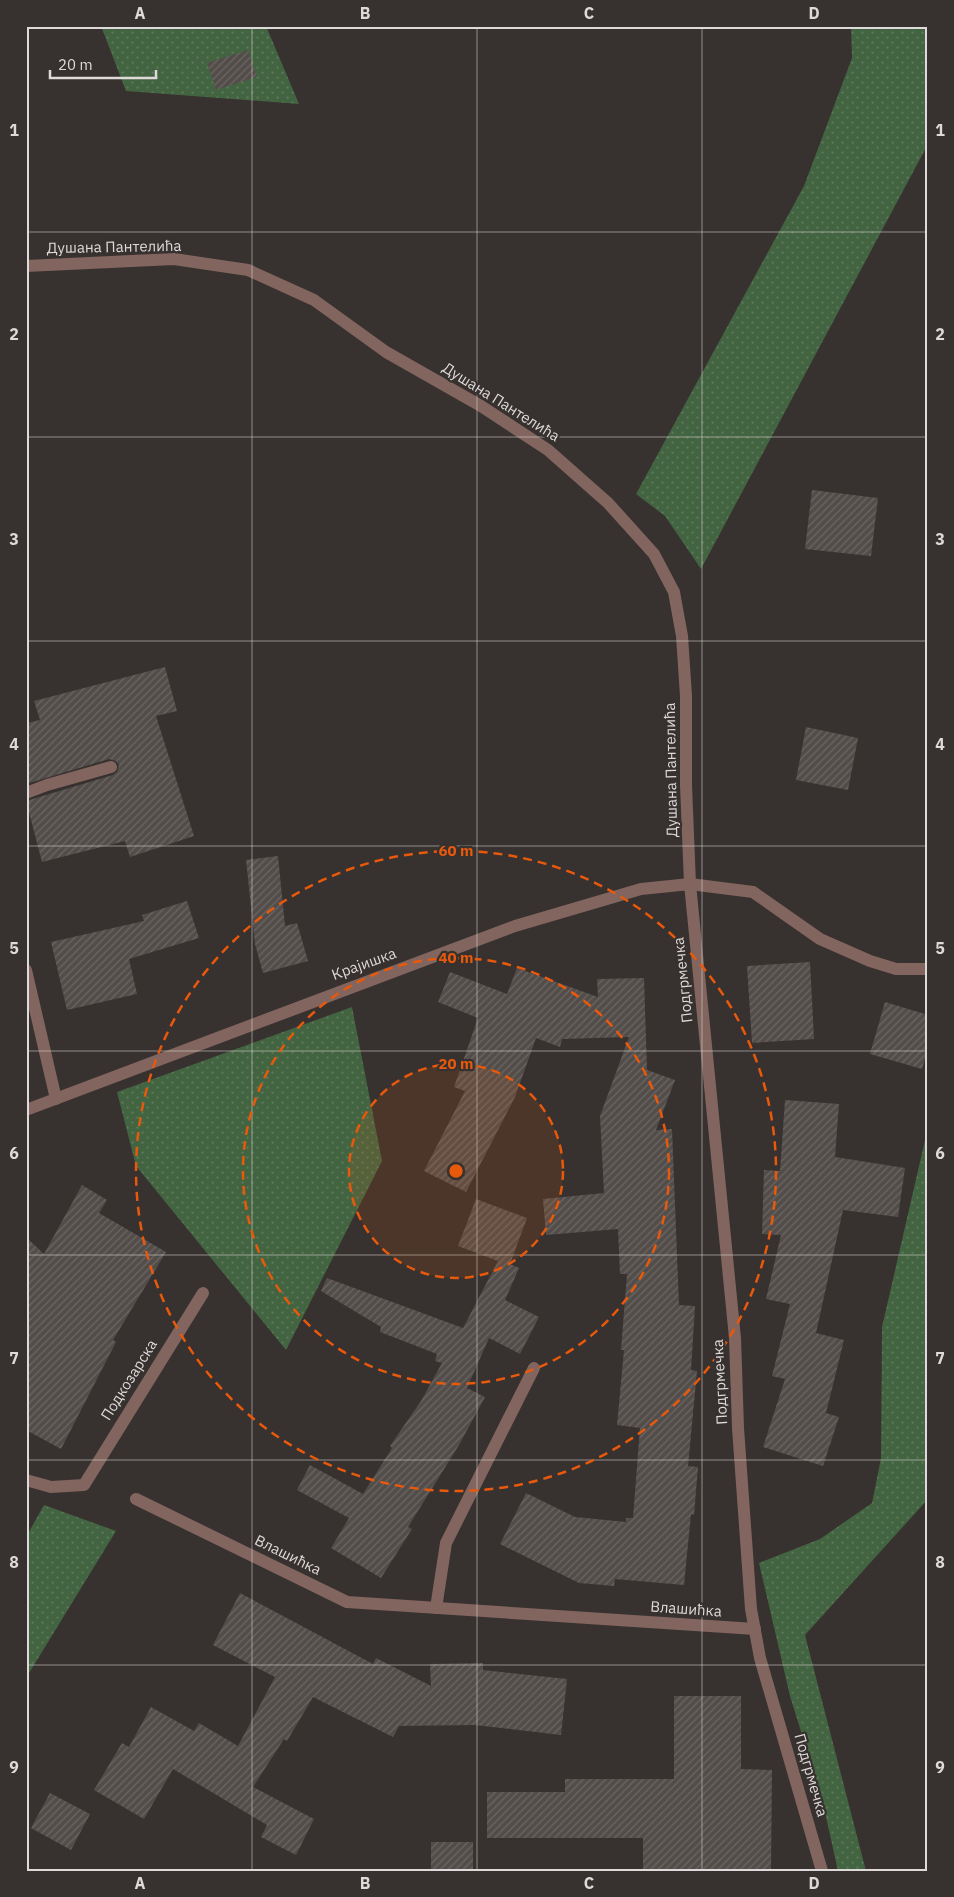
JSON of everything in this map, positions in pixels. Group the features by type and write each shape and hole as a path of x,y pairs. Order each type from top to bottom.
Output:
{"street":[{"name":"Душана Пантелића","path":"26,266 174,259 248,270 314,300 386,352 481,406 548,450 608,503 654,554 674,592 682,636 686,696 686,785 690,884"},
{"path":"26,793 47,784 111,767"},
{"path":"690,884 753,892 820,939 870,961 896,969 928,969"},
{"name":"Крајишка","path":"26,1110 515,926 641,889 690,884"},
{"name":"Подгрмечка","path":"690,884 735,1338 746,1539 755,1629 760,1658 822,1871"},
{"path":"26,970 56,1099"},
{"name":"Подкозарска","path":"26,1480 51,1488 84,1484 203,1293"},
{"path":"436,1608 446,1543 534,1368"},
{"name":"Влашићка","path":"136,1499 347,1602 755,1629"}],"green space":[{"path":"101,26 266,26 299,104 126,91"},
{"path":"851,26 928,26 928,144 701,569 665,516 636,494 804,186 852,58"},
{"path":"352,1007 382,1161 286,1350 136,1166 117,1092"},
{"path":"928,1127 928,1499 805,1635 866,1871 838,1871 822,1799 790,1696 759,1563 820,1539 872,1503 881,1458 882,1327"},
{"path":"44,1505 116,1531 26,1678 26,1537"}],"building":[{"path":"248,50 257,77 216,90 207,63"},
{"path":"812,490 878,498 871,556 805,549"},
{"path":"165,667 177,711 156,716 194,836 130,857 125,841 42,862 26,801 113,775 117,772 119,765 116,761 109,759 26,784 26,723 40,720 34,701"},
{"path":"806,727 858,738 848,790 796,780"},
{"path":"278,856 285,926 297,923 308,961 263,973 255,944 246,860"},
{"path":"187,901 199,938 129,959 137,994 67,1010 51,942 144,921 142,915"},
{"path":"810,962 814,1039 752,1043 747,966"},
{"path":"517,968 598,997 597,979 644,978 647,1070 675,1080 656,1130 672,1129 679,1305 695,1306 691,1370 697,1371 688,1466 698,1467 694,1515 691,1514 684,1585 615,1579 614,1586 579,1583 500,1544 526,1493 575,1517 626,1522 626,1518 633,1518 640,1428 617,1425 624,1350 621,1350 627,1274 620,1274 618,1229 546,1235 543,1199 604,1193 600,1116 629,1037 562,1039 560,1047 536,1038 515,1097 466,1192 424,1171 465,1091 454,1087 478,1018 438,1002 450,972 507,994"},
{"path":"885,1002 928,1015 928,1048 922,1069 870,1054"},
{"path":"785,1100 839,1104 835,1157 905,1168 898,1217 843,1210 816,1333 844,1340 826,1413 839,1417 823,1466 763,1447 785,1379 772,1376 790,1304 766,1299 781,1235 762,1234 764,1170 780,1171"},
{"path":"82,1185 107,1200 99,1213 166,1252 113,1340 116,1342 61,1449 26,1430 26,1237 44,1254"},
{"path":"476,1199 527,1218 510,1264 519,1268 505,1300 539,1317 520,1354 489,1338 467,1388 485,1397 459,1445 408,1527 412,1529 381,1578 331,1548 349,1518 297,1490 310,1465 363,1494 392,1448 390,1446 421,1401 442,1363 435,1361 437,1354 380,1332 381,1327 321,1291 327,1278 463,1328 498,1261 458,1246"},
{"path":"240,1593 373,1664 376,1658 431,1686 430,1664 483,1663 483,1670 567,1679 561,1735 475,1725 399,1726 393,1737 313,1697 287,1741 284,1739 253,1787 314,1819 296,1855 261,1837 267,1825 173,1769 144,1819 94,1790 122,1743 129,1747 151,1707 194,1731 199,1723 238,1746 275,1677 213,1645"},
{"path":"674,1696 741,1696 741,1769 772,1770 771,1871 643,1871 643,1838 487,1838 487,1792 565,1792 565,1779 674,1779"},
{"path":"50,1793 90,1814 71,1850 31,1828"},
{"path":"431,1842 473,1842 473,1871 431,1871"}]}
